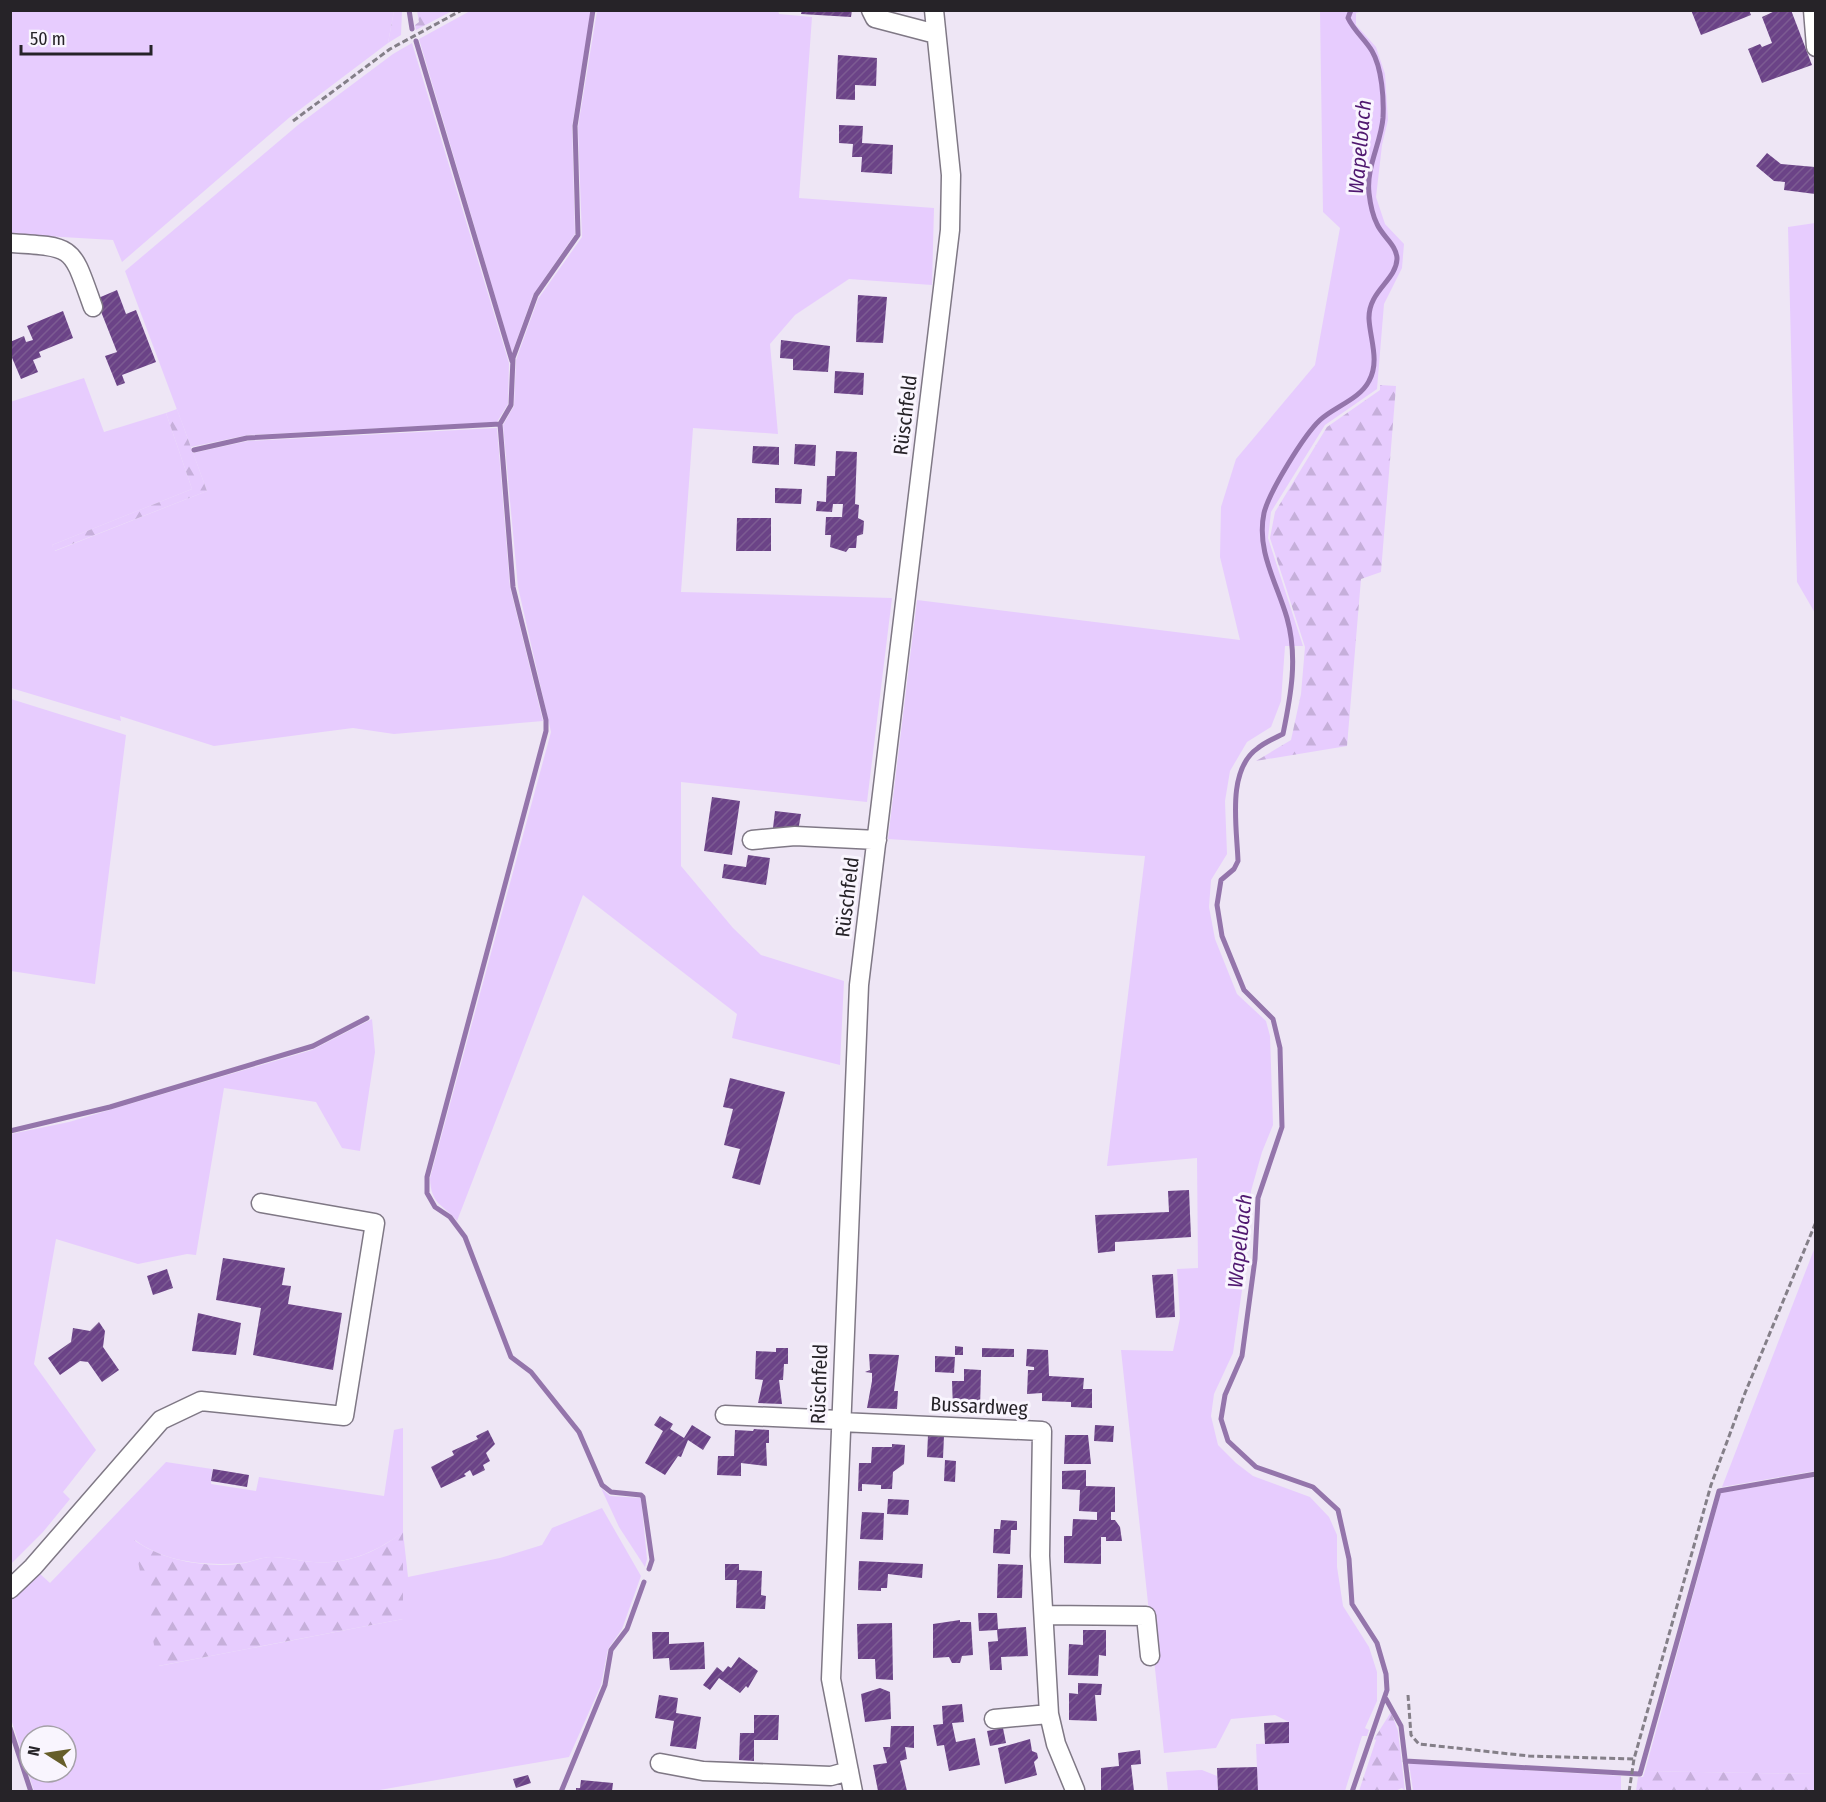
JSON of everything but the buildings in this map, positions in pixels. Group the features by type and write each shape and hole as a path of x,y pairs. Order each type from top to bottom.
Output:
{"street":[{"path":"871,10 875,18 936,34"},
{"name":"Rüschfeld","path":"853,1791 831,1679 859,986 950,230 951,175 934,10"},
{"path":"1813,10 1815,47"},
{"path":"10,243 57,246 75,258 93,306"},
{"path":"752,840 795,836 877,840"},
{"path":"10,1589 33,1567 161,1420 201,1401 344,1416 375,1223 261,1203"},
{"path":"725,1415 840,1421"},
{"name":"Bussardweg","path":"840,1421 1042,1431 1040,1556 1049,1714 1056,1743 1076,1790"},
{"path":"1045,1615 1146,1616 1150,1656"},
{"path":"994,1719 1049,1714"},
{"path":"660,1764 703,1771 831,1776 849,1771"}],"path":[{"path":"293,121 390,49 462,10"},
{"path":"1629,1791 1634,1759 1711,1485 1745,1393 1815,1222"},
{"path":"1408,1695 1411,1735 1419,1743 1529,1756 1634,1759"}],"green space":[{"path":"417,10 452,11 416,30 415,25 419,22"},
{"path":"778,10 779,14 812,17 799,198 934,208 932,285 849,279 795,315 770,344 778,434 693,428 681,592 892,598 867,802 681,782 681,866 733,928 761,955 844,981 840,1065 732,1038 737,1014 583,895 457,1221 435,1199 430,1178 551,732 518,587 503,425 514,406 516,360 538,299 582,237 578,127 597,11"},
{"path":"10,11 394,11 388,43 290,117 122,262 113,240 11,234"},
{"path":"394,11 402,11 401,35 388,43"},
{"path":"470,11 591,11 572,127 575,234 533,295 512,353 419,39"},
{"path":"1320,11 1363,11 1356,13 1356,25 1376,47 1385,74 1388,120 1382,145 1376,197 1385,224 1404,244 1402,268 1384,304 1377,389 1325,425 1271,512 1268,538 1303,646 1285,646 1281,701 1271,727 1247,742 1230,771 1225,801 1227,854 1211,880 1209,907 1215,939 1237,994 1266,1021 1270,1036 1273,1125 1262,1152 1251,1191 1247,1255 1233,1353 1214,1394 1211,1416 1218,1445 1236,1463 1253,1476 1310,1497 1329,1517 1337,1535 1337,1567 1343,1606 1369,1647 1377,1672 1377,1701 1365,1728 1369,1730 1367,1736 1362,1736 1345,1791 1258,1791 1256,1744 1289,1743 1289,1722 1275,1715 1231,1719 1216,1748 1164,1753 1121,1350 1173,1351 1180,1318 1177,1269 1198,1268 1197,1158 1107,1166 1145,856 888,839 917,600 1240,640 1220,557 1221,507 1236,459 1315,365 1340,228 1323,212"},
{"path":"412,43 509,363 508,404 497,422 248,435 191,447 125,271 298,125 393,54"},
{"path":"1816,223 1815,613 1797,582 1788,227"},
{"path":"84,378 104,432 166,413 192,489 52,545 55,551 207,491 193,453 248,441 497,428 510,587 543,721 394,734 353,728 214,746 120,716 121,721 11,688 10,402"},
{"path":"1380,385 1396,386 1381,572 1361,579 1347,746 1256,761 1291,740 1301,694 1305,647 1270,538 1275,512 1327,427 1380,390"},
{"path":"177,409 207,491 54,551 52,545 192,489 166,413"},
{"path":"11,699 126,735 95,984 11,971"},
{"path":"372,1019 375,1052 360,1151 342,1148 316,1102 224,1088 196,1255 187,1254 138,1264 56,1239 34,1364 96,1450 63,1492 70,1499 43,1532 11,1564 11,1134 69,1122 312,1050"},
{"path":"1815,1247 1815,1471 1722,1487"},
{"path":"403,1428 403,1532 408,1577 500,1558 542,1545 552,1528 602,1508 641,1576 622,1629 608,1649 601,1685 569,1757 368,1792 34,1791 32,1784 78,1784 78,1724 18,1724 18,1741 11,1719 10,1601 39,1573 50,1583 166,1462 212,1469 211,1484 256,1491 259,1477 384,1496 394,1430","holes":["402,1533 403,1619 159,1666 135,1540 172,1558 199,1563 241,1563 272,1557 325,1562 360,1556"]},
{"path":"1815,1477 1815,1774 1645,1771 1721,1493"},
{"path":"601,1488 610,1496 641,1498 647,1559 645,1567 619,1527"},
{"path":"403,1532 403,1619 158,1666 134,1540 159,1553 187,1562 231,1565 272,1557 326,1562 350,1559 383,1546"},
{"path":"1391,1712 1398,1731 1405,1791 1402,1788 1395,1791 1359,1791 1376,1740 1374,1739"},
{"path":"1409,1763 1621,1776 1621,1791 1413,1791"},
{"path":"1202,1770 1217,1776 1218,1791 1168,1791 1166,1772"},
{"path":"1645,1771 1815,1774 1815,1791 1636,1791 1638,1777 1643,1777"}],"waterway":[{"path":"409,10 412,29"},
{"path":"593,10 575,126 578,235 536,295 513,358 511,405 500,424 513,587 546,720 546,731 427,1177 427,1193 435,1207 450,1217 465,1237 511,1357 531,1372 579,1432 602,1485 611,1492 643,1497 652,1560 649,1569"},
{"name":"Wapelbach","path":"1351,10 1348,18 1372,51 1380,75 1383,118 1370,174 1369,193 1376,221 1395,249 1397,259 1392,274 1377,294 1370,309 1374,366 1369,381 1360,393 1326,415 1313,427 1280,478 1264,513 1262,527 1265,554 1290,633 1293,662 1291,690 1283,734 1258,748 1241,770 1237,785 1235,817 1238,861 1234,869 1221,880 1217,905 1222,936 1244,990 1273,1019 1280,1048 1282,1127 1258,1198 1255,1259 1242,1356 1225,1395 1221,1419 1228,1441 1256,1467 1313,1487 1338,1510 1349,1559 1352,1604 1377,1643 1386,1674 1387,1690 1352,1792"},
{"path":"416,41 512,361"},
{"path":"194,450 247,438 500,424"},
{"path":"10,1131 110,1107 313,1046 367,1018"},
{"path":"1405,1761 1640,1774 1719,1491 1816,1474"},
{"path":"561,1792 605,1685 611,1650 627,1629 644,1582"},
{"path":"1386,1699 1401,1726 1409,1792"},
{"path":"10,1728 31,1792"}]}
